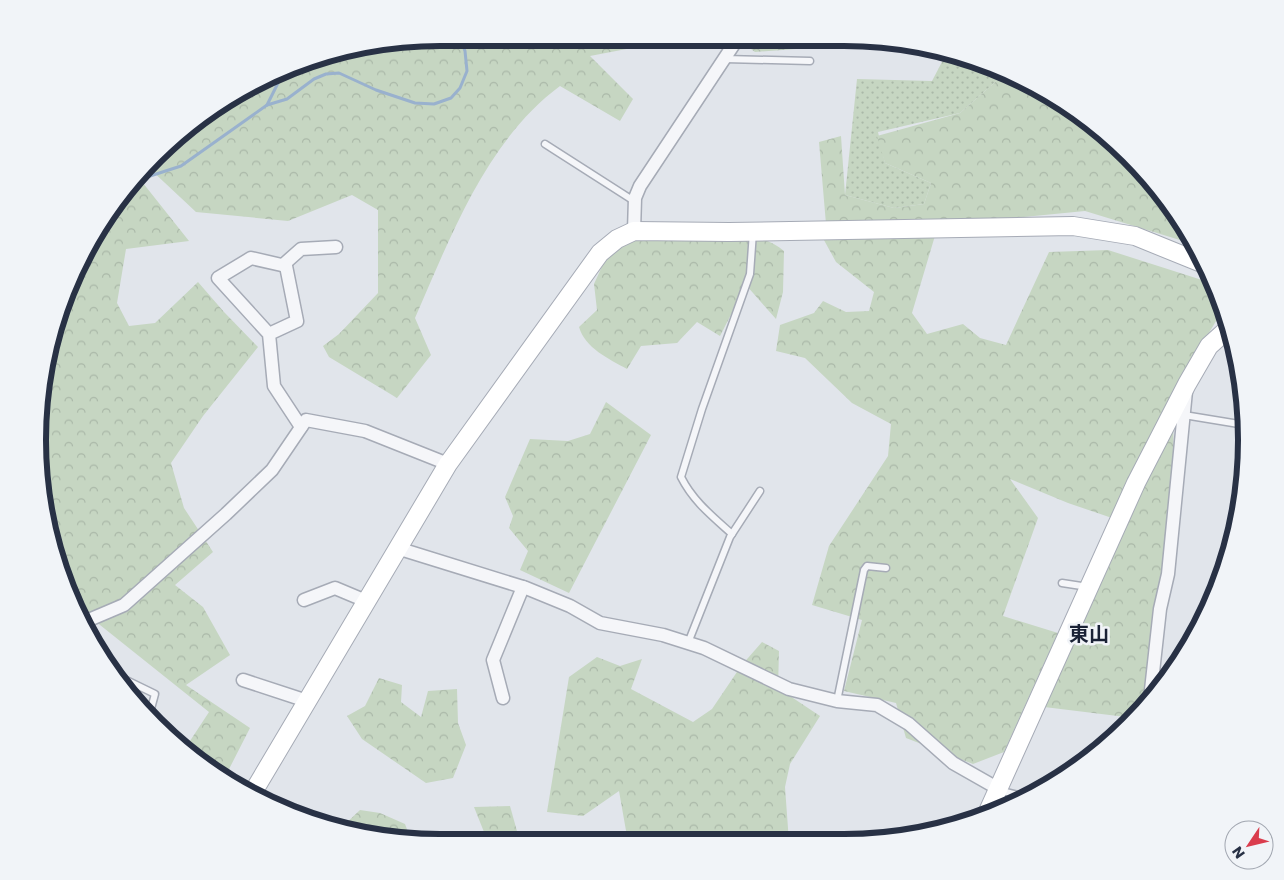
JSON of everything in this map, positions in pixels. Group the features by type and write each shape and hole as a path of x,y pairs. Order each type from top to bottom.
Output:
{"street":[{"path":"634,231 635,202 640,186 733,46"},
{"path":"256,788 448,464 600,253 617,239 634,231 753,232 1073,226 1135,236 1194,260"},
{"path":"283,265 301,250 336,247"},
{"path":"269,334 297,321 286,266 251,258 218,278 269,334 274,386 301,427"},
{"path":"990,806 1136,483 1187,384 1209,346 1223,334"},
{"path":"1151,686 1160,609 1168,574 1187,384"},
{"path":"90,620 124,605 226,514 272,470 306,420 364,431 448,464"},
{"path":"397,548 523,587 570,606 600,623 663,635 704,648 789,689 837,701 877,705 909,724 953,763 997,789"},
{"path":"503,698 493,660 523,587"},
{"path":"304,600 335,588 366,601"},
{"path":"243,680 307,701"}],"lane":[{"path":"725,58 810,61"},
{"path":"545,144 635,202"},
{"path":"732,534 700,506 688,492 681,477 702,409 750,274 753,232"},
{"path":"1184,415 1237,424"},
{"path":"688,643 732,534 760,491"},
{"path":"837,701 864,570 868,566 886,568"},
{"path":"1062,583 1089,588"},
{"path":"129,681 155,694 151,707"},
{"path":"997,789 1016,794"}],"green space":[{"path":"642,46 590,56 633,99 620,121 560,86 534,108 511,134 491,162 457,223 415,318 431,355 397,398 329,357 323,346 339,334 378,293 378,210 352,195 288,221 196,212 153,171 180,144 221,113 266,87 313,67 363,54 414,47"},
{"path":"747,46 798,46 796,49 755,52"},
{"path":"943,60 971,67 1000,78 960,113 878,132 885,163 931,183 924,204 894,208 845,195 857,79 932,81"},
{"path":"1000,78 1041,99 1104,144 1140,180 1184,241 1085,211 904,229 937,229 912,313 927,334 963,324 980,338 1006,345 1049,252 1108,250 1202,280 1208,290 1218,317 1173,393 1174,505 1152,685 1123,717 1036,706 1112,518 1068,503 1010,479 1038,518 1003,616 1058,633 1004,752 973,764 906,738 896,703 844,691 862,620 812,605 829,546 888,456 891,424 852,403 805,358 776,351 780,325 814,313 823,301 846,312 869,311 874,292 836,262 819,231 826,224 819,142 841,136 845,195 894,208 924,204 931,183 885,163 877,136 960,113"},
{"path":"142,182 189,241 126,249 117,303 129,326 155,323 198,282 258,347 203,416 171,463 184,508 213,552 175,585 203,607 230,655 186,685 250,728 228,771 189,743 209,712 95,621 92,623 76,591 67,567 54,517 47,466 47,414 54,363 67,313 76,289 99,243"},
{"path":"657,230 741,234 757,237 784,251 783,292 776,319 746,285 720,336 697,322 677,343 641,346 627,369 598,352 586,341 579,327 597,310 594,284 604,262 626,240"},
{"path":"606,402 651,435 569,593 520,570 528,551 509,528 513,516 505,497 530,439 568,441 590,434"},
{"path":"762,642 779,651 778,688 820,716 790,764 785,787 788,834 627,834 619,791 583,816 547,812 569,677 597,657 620,666 642,659 631,689 693,722 712,709 741,666"},
{"path":"379,678 402,685 401,702 421,717 428,691 457,689 458,723 466,745 453,778 426,783 362,739 347,716 365,706"},
{"path":"510,806 518,834 485,834 474,807"},
{"path":"360,810 380,813 405,824 408,832 363,826 347,822"}],"waterway":[{"path":"147,177 181,166 267,105 287,99 314,79 326,74 339,73 376,90 415,103 434,104 451,98 460,88 467,71 463,46"},
{"path":"267,105 279,81"}],"district":[{"name":"東山","path":"1089,634"}]}
